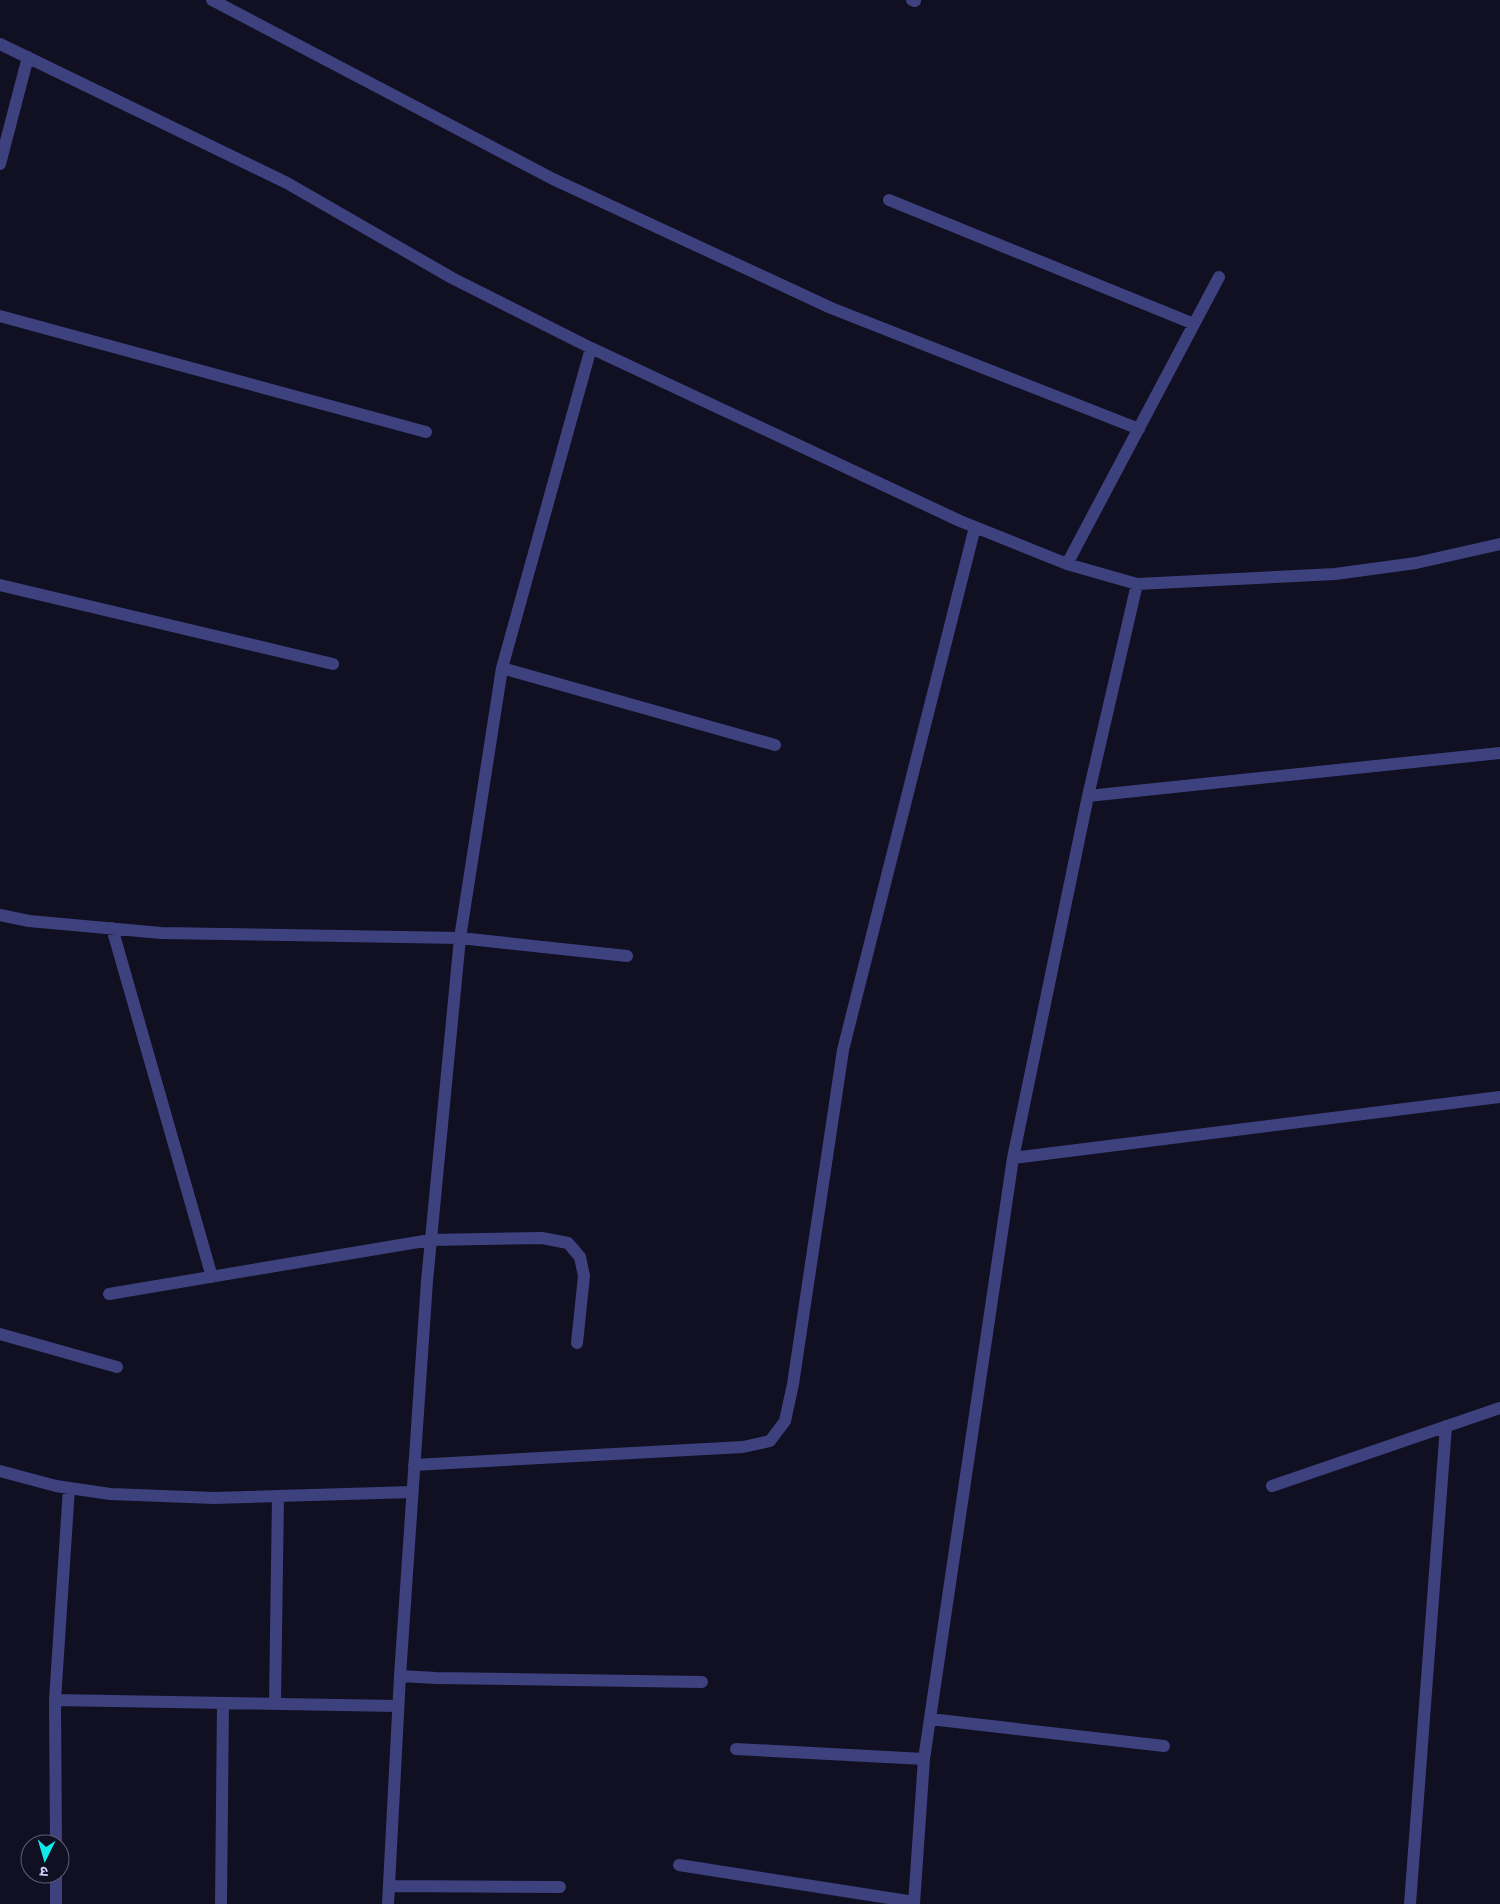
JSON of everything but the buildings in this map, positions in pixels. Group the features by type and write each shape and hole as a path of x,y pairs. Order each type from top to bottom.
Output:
{"street":[{"path":"212,0 553,179 831,308 1139,429"},
{"path":"0,44 287,183 452,278 591,348 975,527 1066,564 1137,584 1335,574 1416,563 1500,544"},
{"path":"0,164 28,57"},
{"path":"889,200 1194,324"},
{"path":"1066,564 1219,277"},
{"path":"0,316 426,432"},
{"path":"388,1904 398,1706 430,1240 460,938 502,668 591,348"},
{"path":"414,1464 743,1447 770,1441 785,1421 793,1384 843,1050 975,527"},
{"path":"0,584 333,664"},
{"path":"679,1865 914,1903 924,1759 1014,1158 1088,796 1137,584"},
{"path":"502,668 776,745"},
{"path":"1088,796 1500,753"},
{"path":"0,915 29,921 161,933 460,938 627,956"},
{"path":"112,928 212,1277"},
{"path":"1014,1158 1500,1097"},
{"path":"109,1294 430,1240 542,1238 568,1243 580,1257 584,1276 577,1343"},
{"path":"0,1334 117,1367"},
{"path":"1272,1486 1500,1408"},
{"path":"1410,1904 1446,1426"},
{"path":"0,1471 56,1486 110,1494 214,1498 412,1492"},
{"path":"56,1834 55,1700 69,1488"},
{"path":"275,1704 278,1496"},
{"path":"400,1676 702,1682"},
{"path":"55,1700 398,1706"},
{"path":"221,1904 223,1703"},
{"path":"930,1719 1164,1746"},
{"path":"736,1749 924,1759"},
{"path":"56,1884 56,1904"},
{"path":"389,1886 560,1887"}]}
